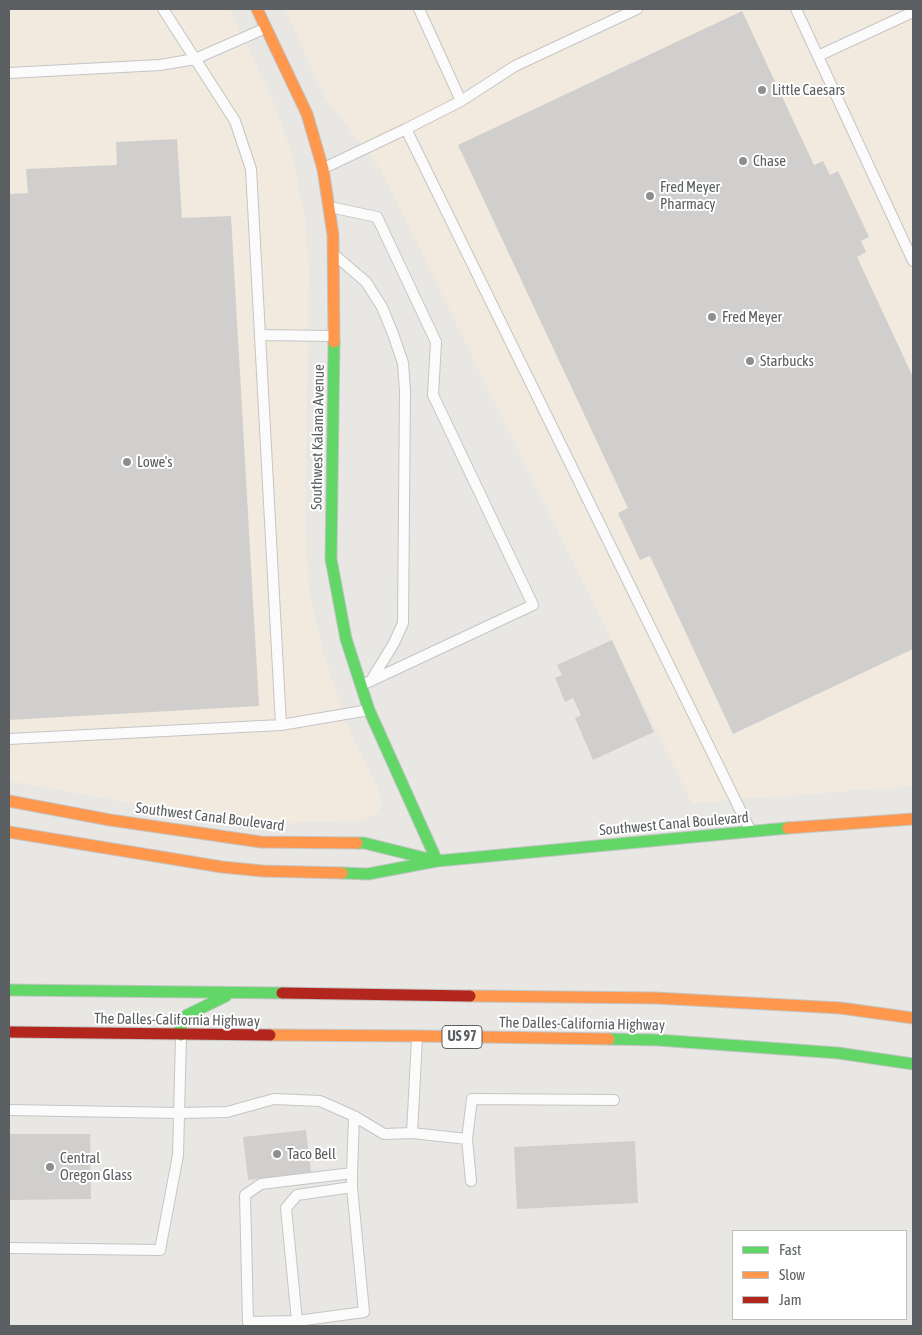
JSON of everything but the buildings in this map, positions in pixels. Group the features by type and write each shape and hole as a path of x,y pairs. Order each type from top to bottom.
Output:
{"main road":[{"name":"Southwest Kalama Avenue","path":"257,9 306,114 324,169 333,235 334,336 331,559 346,639 366,683 370,710 437,861"},
{"name":"Southwest Canal Boulevard","path":"9,802 110,820 261,842 364,843 437,861"},
{"name":"Southwest Canal Boulevard","path":"9,832 102,848 263,871 368,874 437,861 751,831 913,819"},
{"name":"The Dalles-California Highway","path":"9,990 656,998 840,1008 913,1018"},
{"path":"181,1035 180,1022 187,1015 232,993"},
{"name":"The Dalles-California Highway","path":"9,1032 658,1040 838,1053 913,1064"}],"lane":[{"path":"164,9 235,121 251,169 281,725"},
{"path":"419,9 460,101"},
{"path":"324,169 460,101 515,66 637,9"},
{"path":"796,9 913,261"},
{"path":"818,56 913,12"},
{"path":"9,73 160,65 195,59 266,28"},
{"path":"406,129 751,831"},
{"path":"329,207 377,217 436,342 433,395 533,605 366,683"},
{"path":"333,254 366,282 382,306 403,363 405,391 403,624 394,643 366,683"},
{"path":"260,335 334,336"},
{"path":"9,739 281,725 370,710"},
{"path":"9,1248 160,1250 178,1155 181,1035"},
{"path":"412,1134 417,1036"},
{"path":"9,1110 227,1112 274,1099 320,1101 354,1116 384,1134 412,1134 467,1139"},
{"path":"471,1181 467,1139 472,1099 614,1100"},
{"path":"352,1172 261,1184 245,1195 248,1322 298,1321 364,1312 352,1187 354,1116"},
{"path":"298,1321 286,1208 297,1195 352,1187"}],"shaded area":[{"path":"9,9 230,9 273,102 292,153 305,219 309,268 305,524 309,591 323,653 353,739 378,789 382,803 377,813 363,820 270,824 176,811 9,781"},
{"path":"285,9 913,9 913,786 692,803 381,170 326,99"}],"traffic: fast":[{"path":"334,342 331,559 346,639 369,710 437,861"},
{"path":"342,873 368,874 437,861 788,828"},
{"path":"357,843 364,843 429,859"},
{"path":"9,990 282,993"},
{"path":"181,1035 180,1022 187,1015 226,996"},
{"path":"609,1039 658,1040 838,1053 913,1064"}],"traffic: slow":[{"path":"257,9 307,114 323,169 333,235 334,342"},
{"path":"9,801 110,820 261,842 357,843"},
{"path":"788,828 913,819"},
{"path":"9,832 222,867 263,871 342,873"},
{"path":"470,996 656,998 840,1008 913,1018"},
{"path":"270,1035 609,1039"}],"traffic: jam":[{"path":"282,993 470,996"},
{"path":"9,1032 270,1035"}],"place":[{"name":"Little Caesars","path":"762,90"},
{"name":"Chase","path":"743,161"},
{"name":"Fred Meyer Pharmacy","path":"650,196"},
{"name":"Fred Meyer","path":"712,317"},
{"name":"Starbucks","path":"750,361"},
{"name":"Lowe's","path":"127,462"},
{"name":"Taco Bell","path":"277,1154"},
{"name":"Central Oregon Glass","path":"50,1167"}]}
